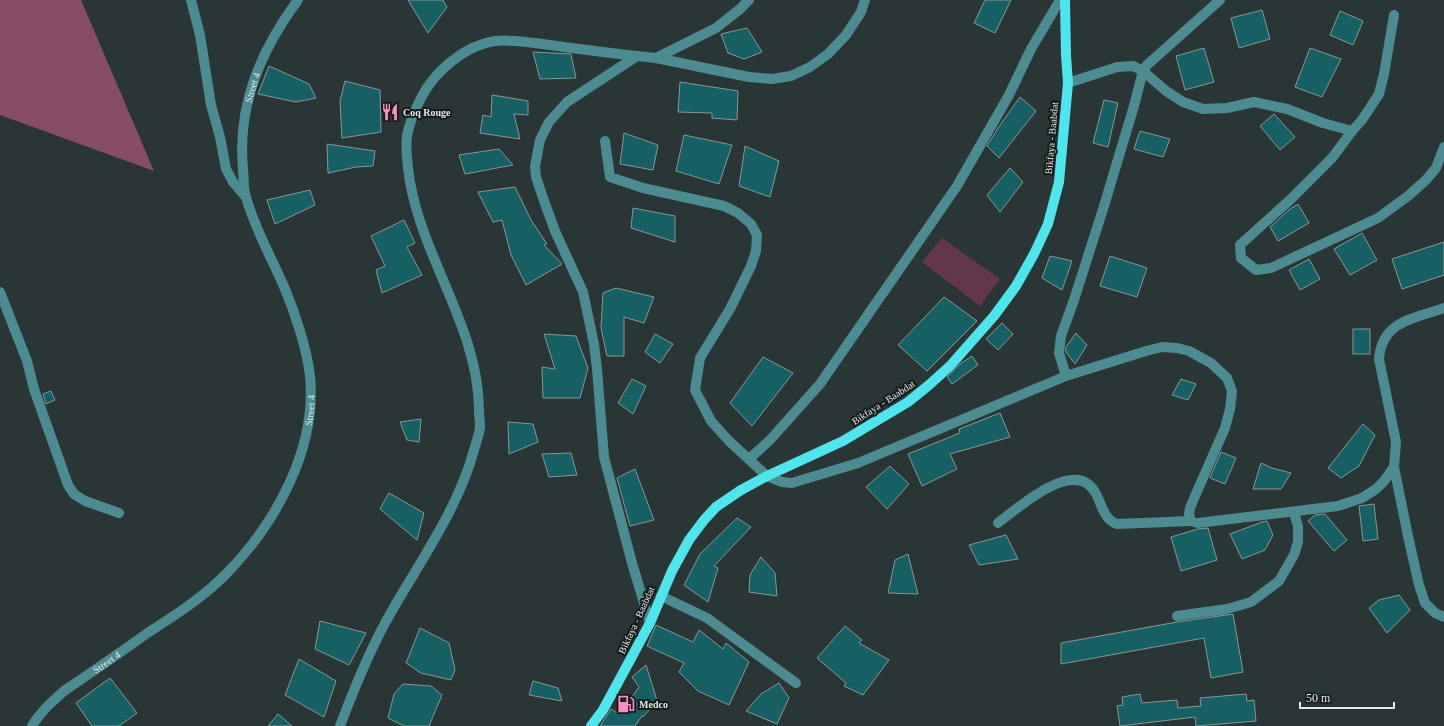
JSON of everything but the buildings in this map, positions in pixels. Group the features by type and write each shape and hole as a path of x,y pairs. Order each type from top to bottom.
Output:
{"main road":[{"name":"Bikfaya - Baabdat","path":"591,726 603,710 650,623 672,571 689,540 716,507 767,476 843,441 908,402 950,366 994,316 1016,286 1034,254 1048,224 1059,182 1068,83 1065,0"}],"street":[{"path":"191,0 200,35 211,106 220,137 226,169 233,182 245,196"},
{"name":"Street 4","path":"32,726 36,718 64,691 206,594 227,573 249,549 274,512 290,482 301,453 311,407 310,376 305,348 285,288 256,228 245,196 242,155 244,121 249,95 261,61 272,38 298,0"},
{"path":"656,58 716,28 749,0"},
{"path":"340,726 360,675 377,639 457,495 470,464 480,428 479,394 472,354 452,299 422,229 412,194 407,166 406,137 412,116 423,94 444,67 455,58 470,49 494,41 523,42 656,58 749,77 772,79 791,76 810,67 828,54 846,35 861,12 865,0"},
{"path":"748,459 770,440 820,384 957,186 1009,95 1031,49 1060,0"},
{"path":"1066,376 1059,353 1061,336 1104,206 1143,71 1147,65 1220,0"},
{"path":"1394,15 1379,94 1362,120 1352,130 1332,158 1291,200 1240,245 1241,258 1256,270 1271,268 1378,218 1408,196 1426,180 1436,168 1444,147"},
{"path":"636,56 567,102 558,111 549,122 540,140 535,166 536,177 555,231 584,292 594,344 604,457 632,563 650,623"},
{"path":"1068,83 1117,67 1133,66 1143,71 1166,91 1183,102 1203,109 1227,108 1254,102 1287,109 1323,123 1352,130"},
{"path":"605,141 610,177 643,188 724,206 745,218 755,230 757,241 756,252 751,266 730,309 700,358 694,390 711,421 729,441 767,476 782,482 792,483 858,464 1066,376 1129,355 1162,347 1177,348 1189,351 1205,359 1219,369 1226,378 1232,391 1230,409 1225,428 1195,496 1189,514 1191,521"},
{"path":"0,292 27,361 34,389 68,485 74,494 85,501 119,513"},
{"path":"1444,308 1395,326 1383,339 1379,359 1396,442 1394,467 1419,585 1425,603 1435,613 1444,617"},
{"path":"998,523 1032,497 1053,485 1070,480 1080,480 1087,484 1094,491 1108,519 1117,524 1191,521 1198,523 1294,513 1338,506 1362,498 1376,489 1394,467"},
{"path":"1177,616 1227,609 1251,602 1279,581 1294,555 1298,542 1298,526 1294,513"},
{"path":"661,596 707,618 796,683"}],"shaded area":[{"path":"0,0 81,0 154,171 0,115"},
{"path":"942,238 1000,279 980,306 922,262"}],"place":[{"name":"Coq Rouge","path":"390,112"},
{"name":"Medco","path":"626,704"}]}
